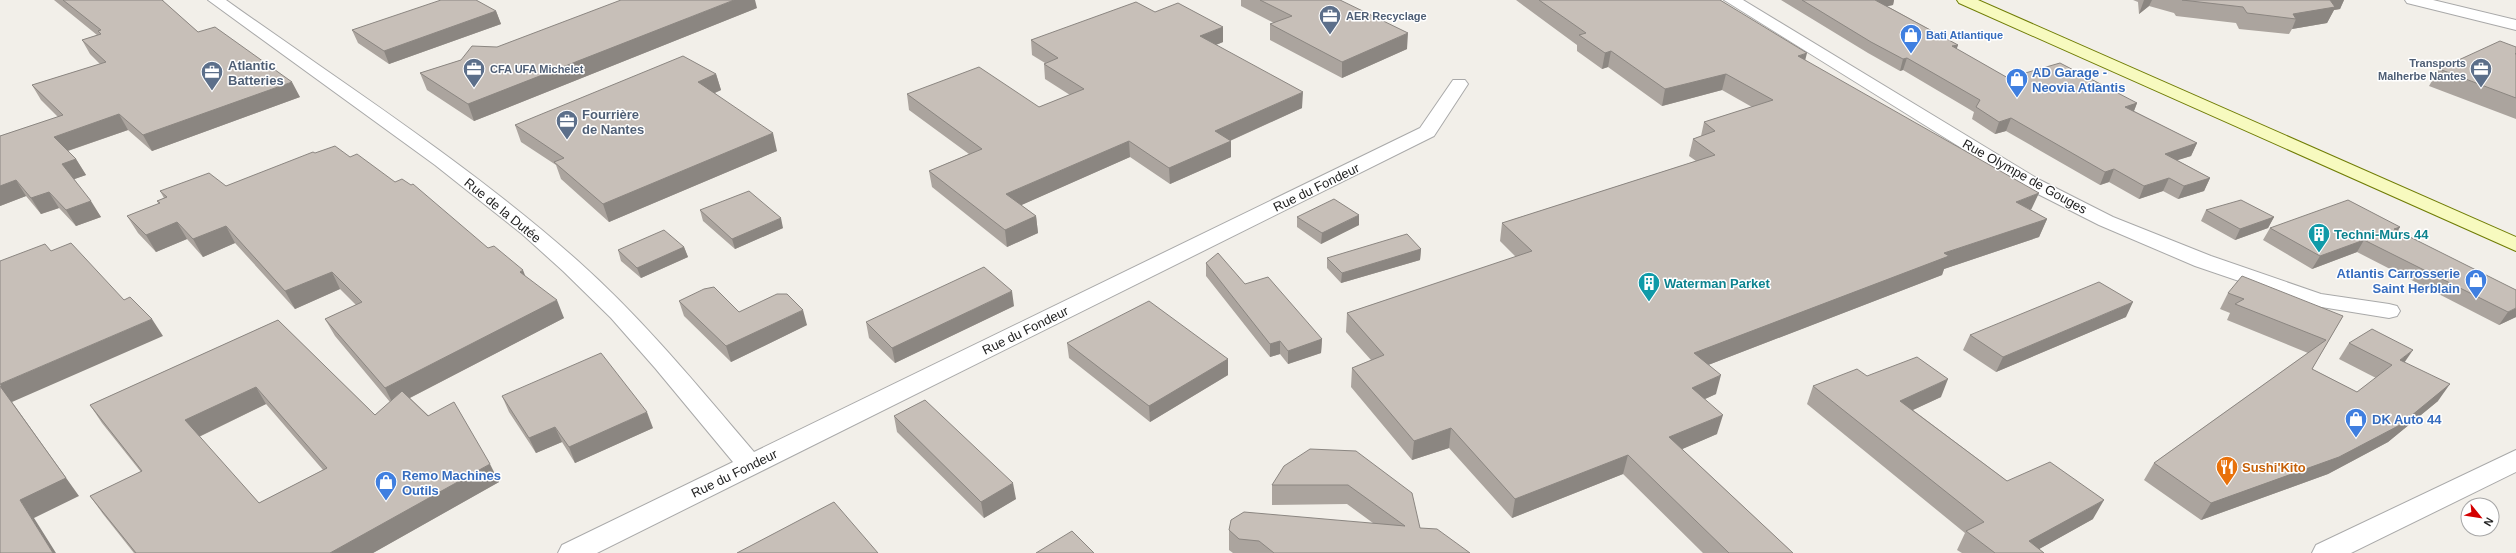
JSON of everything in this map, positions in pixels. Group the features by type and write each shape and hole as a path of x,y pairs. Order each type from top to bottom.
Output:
{"main road":[{"path":"1965,0 2516,245"}],"street":[{"name":"Rue de la Dutée","path":"216,0 295,58 416,141 492,200 570,265 654,347 750,465"},
{"name":"Rue Olympe de Gouges","path":"1732,0 2031,183 2106,221 2203,261 2317,300 2389,311"},
{"path":"2413,0 2516,25"},
{"name":"Rue du Fondeur","path":"572,553 1427,132 1459,84"},
{"path":"2326,553 2508,465 2516,459"}],"building":[{"path":"63,0 162,0 198,32 215,27 292,82 143,135 119,114 54,137 76,159 62,164 91,201 66,210 49,192 31,198 16,180 0,186 0,136 63,115 32,85 106,62 82,40 101,34 98,31 101,30"},
{"path":"441,0 476,0 496,11 384,51 352,30"},
{"path":"621,0 734,0 468,104 420,73 461,60 472,46 497,47"},
{"name":"AER Recyclage","path":"1260,0 1340,0 1408,33 1342,62 1270,24 1292,16"},
{"name":"Waterman Parket","path":"1539,0 1720,0 1807,53 1798,56 2039,193 2016,202 2047,219 1944,253 1949,256 1694,353 1721,375 1692,388 1723,415 1669,437 1793,553 1729,553 1628,455 1515,499 1451,428 1414,441 1352,368 1384,355 1347,313 1532,251 1502,223 1715,155 1693,139 1715,131 1704,122 1773,100 1726,74 1665,89 1611,51 1605,53 1579,35 1586,33"},
{"path":"1802,0 1875,0 1958,45 1952,46 2008,78 2060,63 2137,103 2125,107 2197,143 2165,154 2210,178 2184,186 2169,178 2144,186 2114,169 2105,172 2011,118 1999,122 1976,107 1980,100 1907,58 1903,59 1871,42"},
{"path":"2182,0 2330,0 2335,7 2293,14 2296,19 2247,13 2243,7"},
{"path":"1136,2 1155,12 1178,3 1223,27 1200,36 1303,92 1215,131 1231,141 1169,168 1129,141 1006,194 1036,216 1005,230 929,171 982,149 907,94 979,67 1039,107 1084,89 1044,64 1058,58 1031,40"},
{"path":"2500,41 2516,47 2516,98 2439,69"},
{"path":"683,56 716,74 698,82 773,133 603,204 554,162 564,158 515,125"},
{"path":"335,146 350,157 357,154 395,182 402,179 411,185 413,184 488,248 494,246 523,270 520,272 557,300 385,388 325,319 362,302 332,272 285,291 226,226 193,239 177,222 146,235 127,216 160,203 157,201 167,197 160,191 209,173 226,186 313,152 315,153"},
{"path":"749,191 781,218 732,239 700,210"},
{"path":"1334,199 1359,215 1322,233 1297,217"},
{"path":"2241,200 2274,217 2240,229 2206,210"},
{"path":"2348,200 2400,227 2394,229 2516,290 2516,308 2508,312 2364,240 2320,256 2270,228"},
{"path":"664,230 684,247 637,268 618,250"},
{"path":"1407,234 1421,249 1342,273 1327,258"},
{"path":"71,243 124,300 130,297 152,319 0,384 0,261 45,244 51,251"},
{"path":"1218,253 1245,284 1268,277 1322,339 1288,351 1280,341 1270,344 1206,263"},
{"path":"984,267 1012,291 892,348 866,322"},
{"path":"2242,276 2343,316 2312,369 2357,392 2392,365 2349,343 2372,329 2413,350 2400,360 2450,384 2400,425 2339,457 2211,503 2154,463 2326,340 2235,304 2244,299 2228,293"},
{"path":"2099,282 2133,302 2003,357 1970,335"},
{"path":"714,287 739,312 777,294 787,294 803,310 726,346 679,301 704,289"},
{"path":"1149,301 1228,359 1149,406 1067,343"},
{"path":"278,320 375,415 402,391 428,416 454,402 490,464 330,553 136,553 90,496 142,471 90,405","holes":["256,387 327,468 259,503 185,420"]},
{"path":"601,353 647,412 569,447 555,427 529,438 502,396"},
{"path":"1917,357 1948,379 1900,401 2007,481 2050,462 2104,500 2029,541 2044,553 1995,553 1966,531 1984,522 1813,386 1857,369 1867,376"},
{"path":"0,386 66,478 20,500 53,553 0,553"},
{"path":"925,400 1013,483 981,502 894,416"},
{"path":"1310,449 1356,451 1412,493 1420,528 1437,529 1470,553 1274,553 1259,541 1239,539 1229,530 1231,520 1244,512 1405,526 1348,485 1272,485 1284,466"},
{"path":"834,502 878,553 737,553"},
{"path":"1072,531 1094,553 1036,553"}],"place":[{"name":"AER Recyclage","path":"1330,36"},
{"name":"Bati Atlantique","path":"1911,54"},
{"name":"CFA UFA Michelet","path":"474,88"},
{"name":"Transports Malherbe Nantes","path":"2481,88"},
{"name":"Atlantic Batteries","path":"212,92"},
{"name":"AD Garage - Neovia Atlantis","path":"2017,98"},
{"name":"Fourrière de Nantes","path":"567,140"},
{"name":"Techni-Murs 44","path":"2319,254"},
{"name":"Atlantis Carrosserie Saint Herblain","path":"2476,300"},
{"name":"Waterman Parket","path":"1649,302"},
{"name":"DK Auto 44","path":"2356,438"},
{"name":"Sushi'Kito","path":"2227,486"},
{"name":"Remo Machines Outils","path":"386,502"}]}
